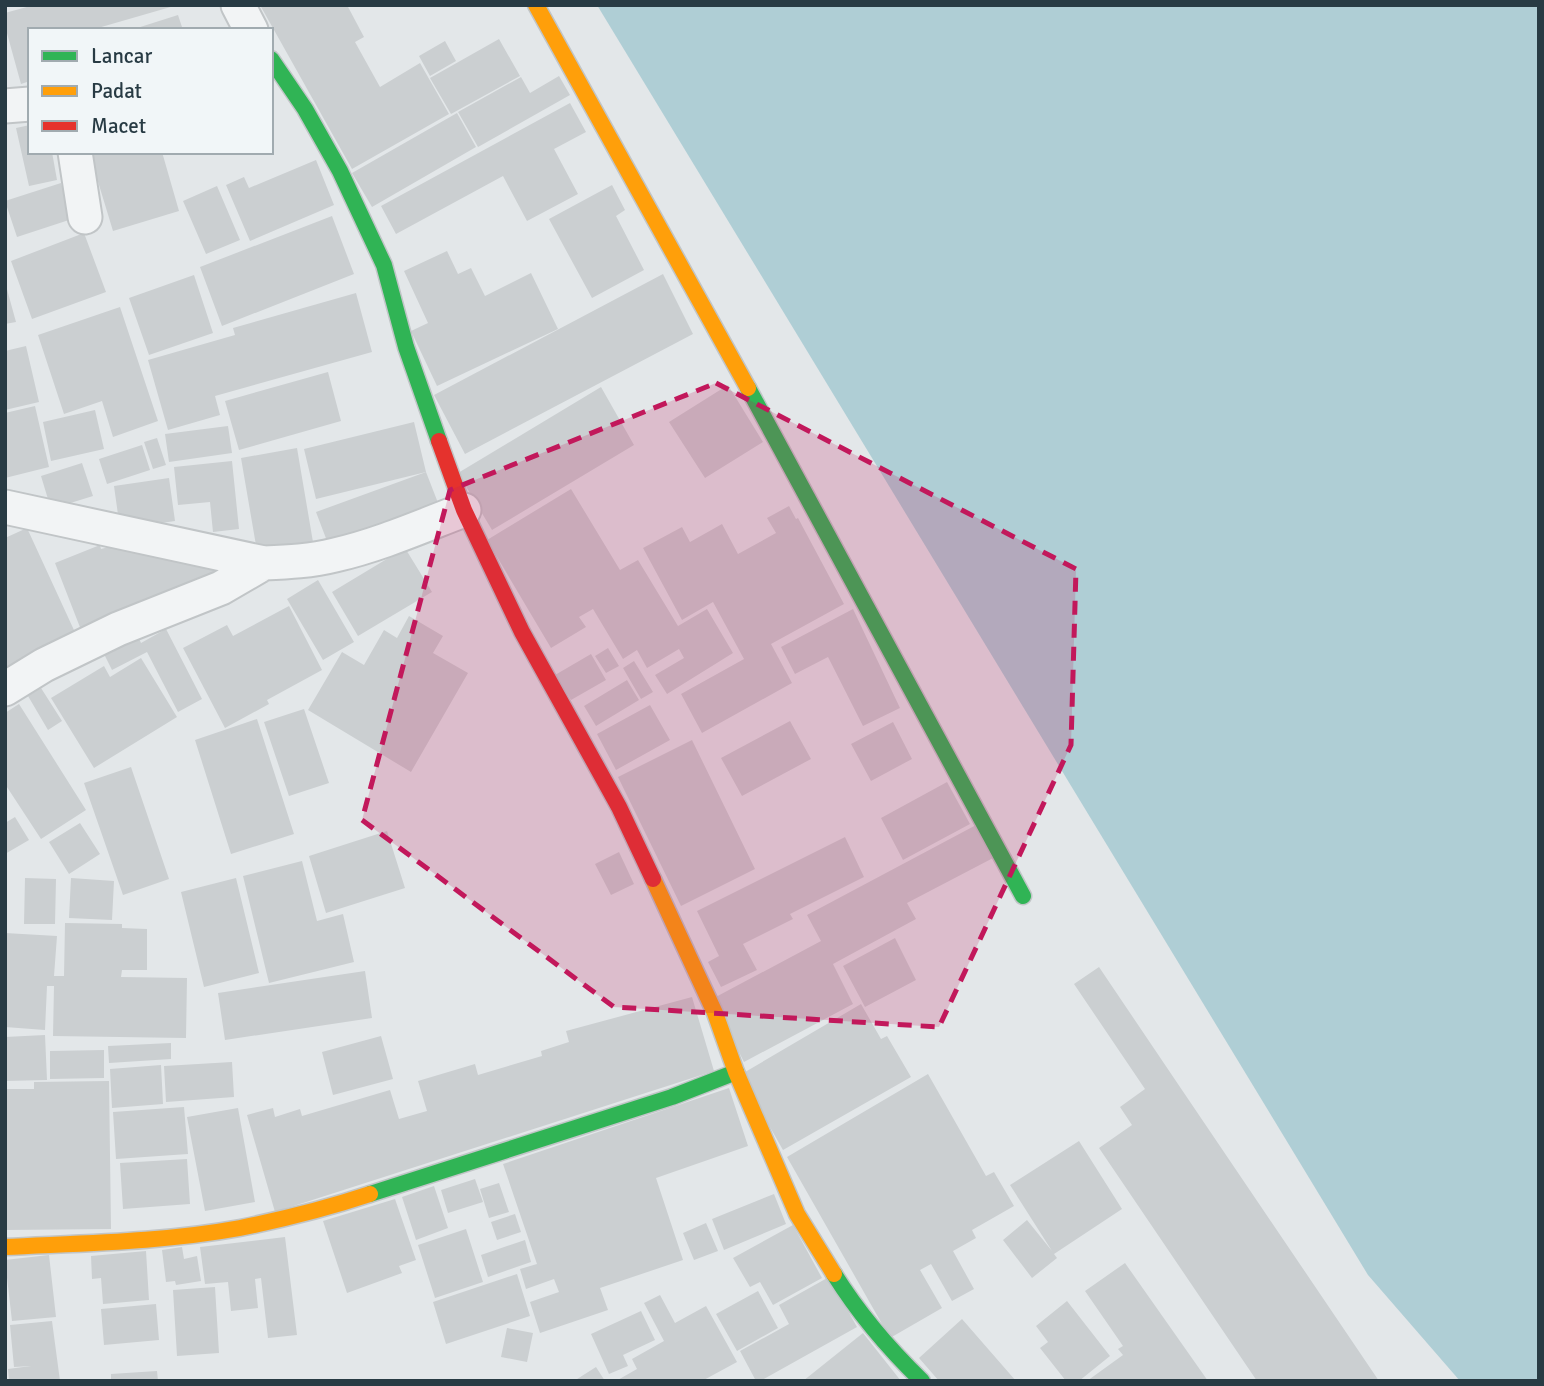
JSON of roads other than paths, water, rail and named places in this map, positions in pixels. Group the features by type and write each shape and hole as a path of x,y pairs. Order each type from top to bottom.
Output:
{"street":[{"path":"238,5 250,28"},
{"path":"536,5 725,346 1023,896"},
{"path":"273,62 305,109 340,171 384,265 406,347 464,510 522,632 619,807 715,1013 736,1072 797,1214 853,1304 888,1348 922,1381"},
{"path":"5,106 28,104"},
{"path":"75,154 85,217"},
{"path":"5,507 264,563 335,555 464,510"},
{"path":"5,689 44,665 118,629 220,589 264,563"},
{"path":"5,1247 127,1241 239,1228 336,1205 672,1097 736,1072"}],"water":[{"path":"597,5 1539,5 1539,1381 1460,1381 1368,1275"}]}
